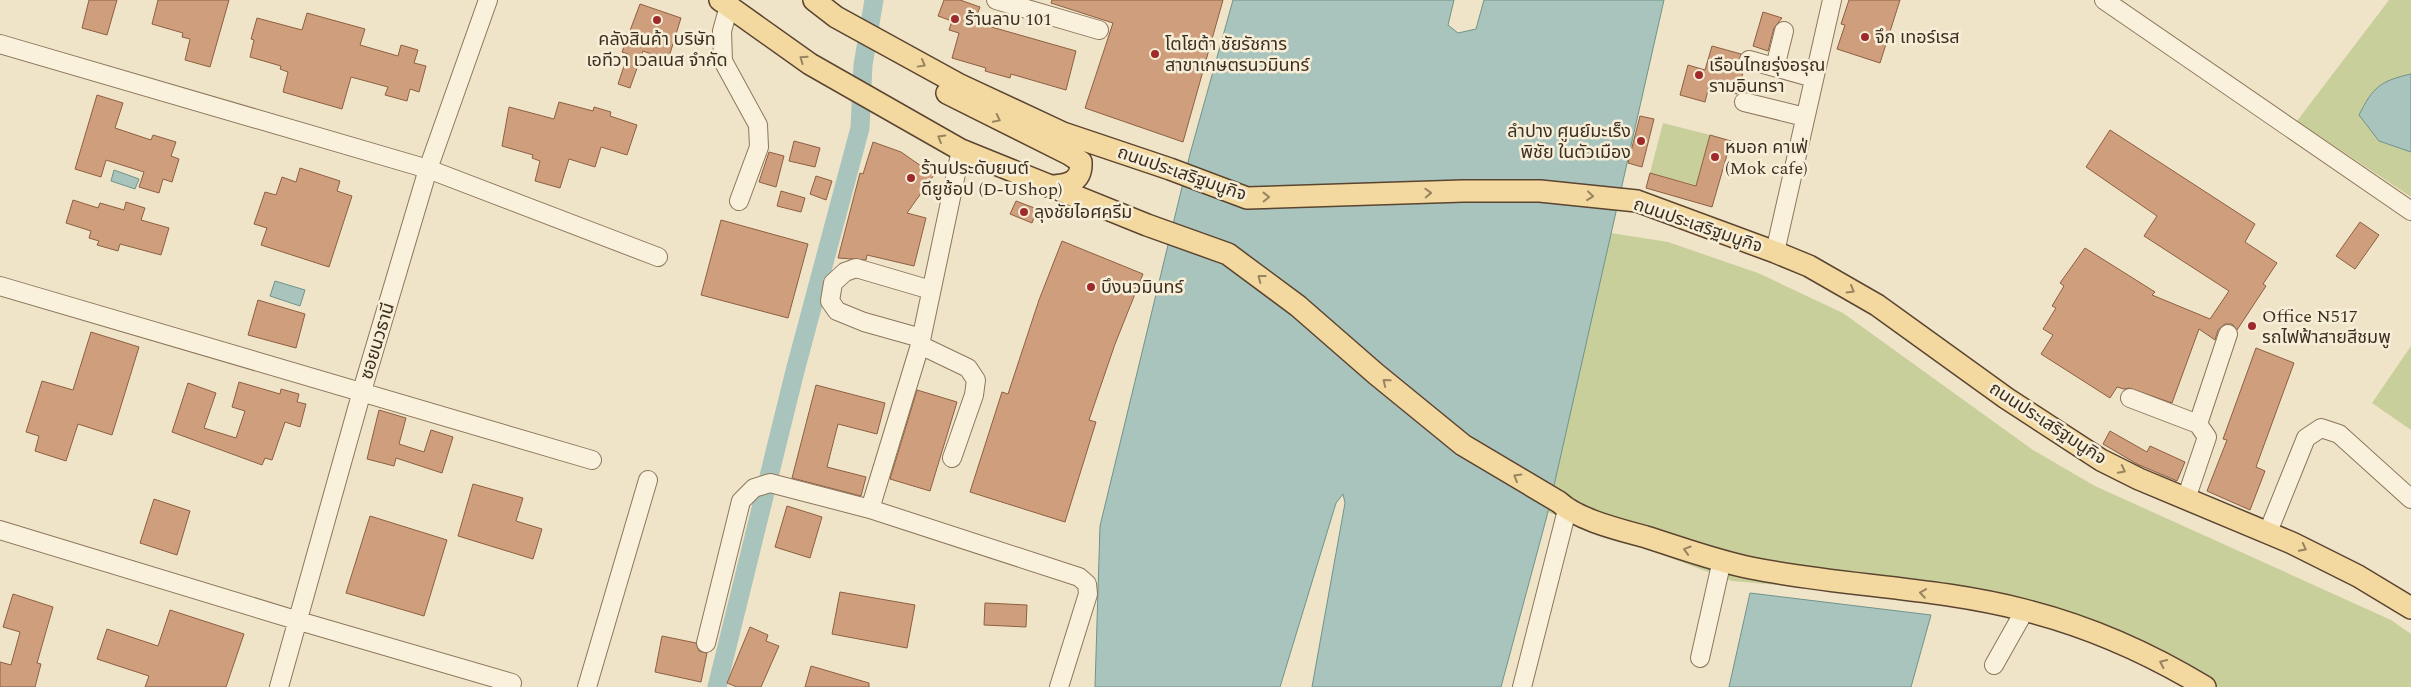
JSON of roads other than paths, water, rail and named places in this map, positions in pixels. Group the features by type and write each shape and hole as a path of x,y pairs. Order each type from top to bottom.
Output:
{"main road":[{"name":"ถนนประเสริฐมนูกิจ","path":"814,0 859,29 878,47 1063,133 1170,169 1247,198 1463,191 1540,191 1637,201 1775,252 1809,266 1877,305 2006,398 2101,460 2186,499 2268,532 2358,576 2411,608"},
{"path":"725,3 810,64 961,150 1147,225 1228,254 1298,306 1463,445 1563,506 1624,531 1751,568 1971,600 2025,610 2104,636 2173,668 2205,687"},
{"path":"878,47 881,58 1069,154 1081,162 1081,170 1077,180 1065,186 1048,186"}],"street":[{"name":"ซอยนวธานี","path":"279,687 362,391 428,169 488,0"},
{"path":"996,0 1099,30"},
{"path":"1775,252 1832,0"},
{"path":"2104,0 2411,211"},
{"path":"725,3 722,31 723,61 758,125 758,147 739,201"},
{"path":"1774,67 1784,31"},
{"path":"0,44 428,169 658,257"},
{"path":"1749,60 1814,78"},
{"path":"1744,102 1805,118"},
{"path":"870,509 921,341 961,150"},
{"path":"932,290 856,268 845,272 833,283 830,301 837,311 921,341 968,368 976,380 974,395 952,458"},
{"path":"0,286 592,460"},
{"path":"2198,424 2228,334"},
{"path":"2130,398 2198,424 2207,437 2186,499"},
{"path":"2268,532 2306,438 2321,428 2339,434 2411,499"},
{"path":"590,686 648,480"},
{"path":"706,643 741,501 754,488 766,484 870,509 1079,578 1087,584 1088,594 1059,687"},
{"path":"1522,687 1563,506"},
{"path":"0,530 299,621 512,683"},
{"path":"1700,658 1722,560"},
{"path":"1994,665 2025,610"}],"water":[{"path":"1233,0 1454,0 1448,25 1458,33 1476,29 1484,0 1664,0 1548,512 1501,687 1312,687 1345,503 1343,494 1336,503 1280,687 1095,687 1100,526 1190,154"},
{"path":"2411,74 2411,152 2379,141 2359,115 2373,92 2379,87 2392,79"},
{"path":"114,170 139,179 135,189 111,181"},
{"path":"275,281 305,290 300,306 270,296"},
{"path":"1750,593 1931,615 1911,687 1729,687"}],"waterway":[{"path":"717,687 795,371 860,128 863,65 874,0"}],"place":[{"name":"ร้านลาบ 101","path":"955,19"},
{"name":"คลังสินค้า บริษัท เอทีวา เวลเนส จำกัด","path":"657,20"},
{"name":"จึก เทอร์เรส","path":"1865,37"},
{"name":"โตโยต้า ชัยรัชการ สาขาเกษตรนวมินทร์","path":"1155,54"},
{"name":"เรือนไทยรุ่งอรุณ รามอินทรา","path":"1699,75"},
{"name":"ลำปาง ศูนย์มะเร็ง พิชัย ในตัวเมือง","path":"1641,141"},
{"name":"หมอก คาเฟ่ (Mok cafe)","path":"1715,157"},
{"name":"ร้านประดับยนต์ ดียูช้อป (D-UShop)","path":"911,178"},
{"name":"ลุงชัยไอศครีม","path":"1024,212"},
{"name":"บึงนวมินทร์","path":"1091,287"},
{"name":"Office N517 รถไฟฟ้าสายสีชมพู","path":"2252,326"}]}
